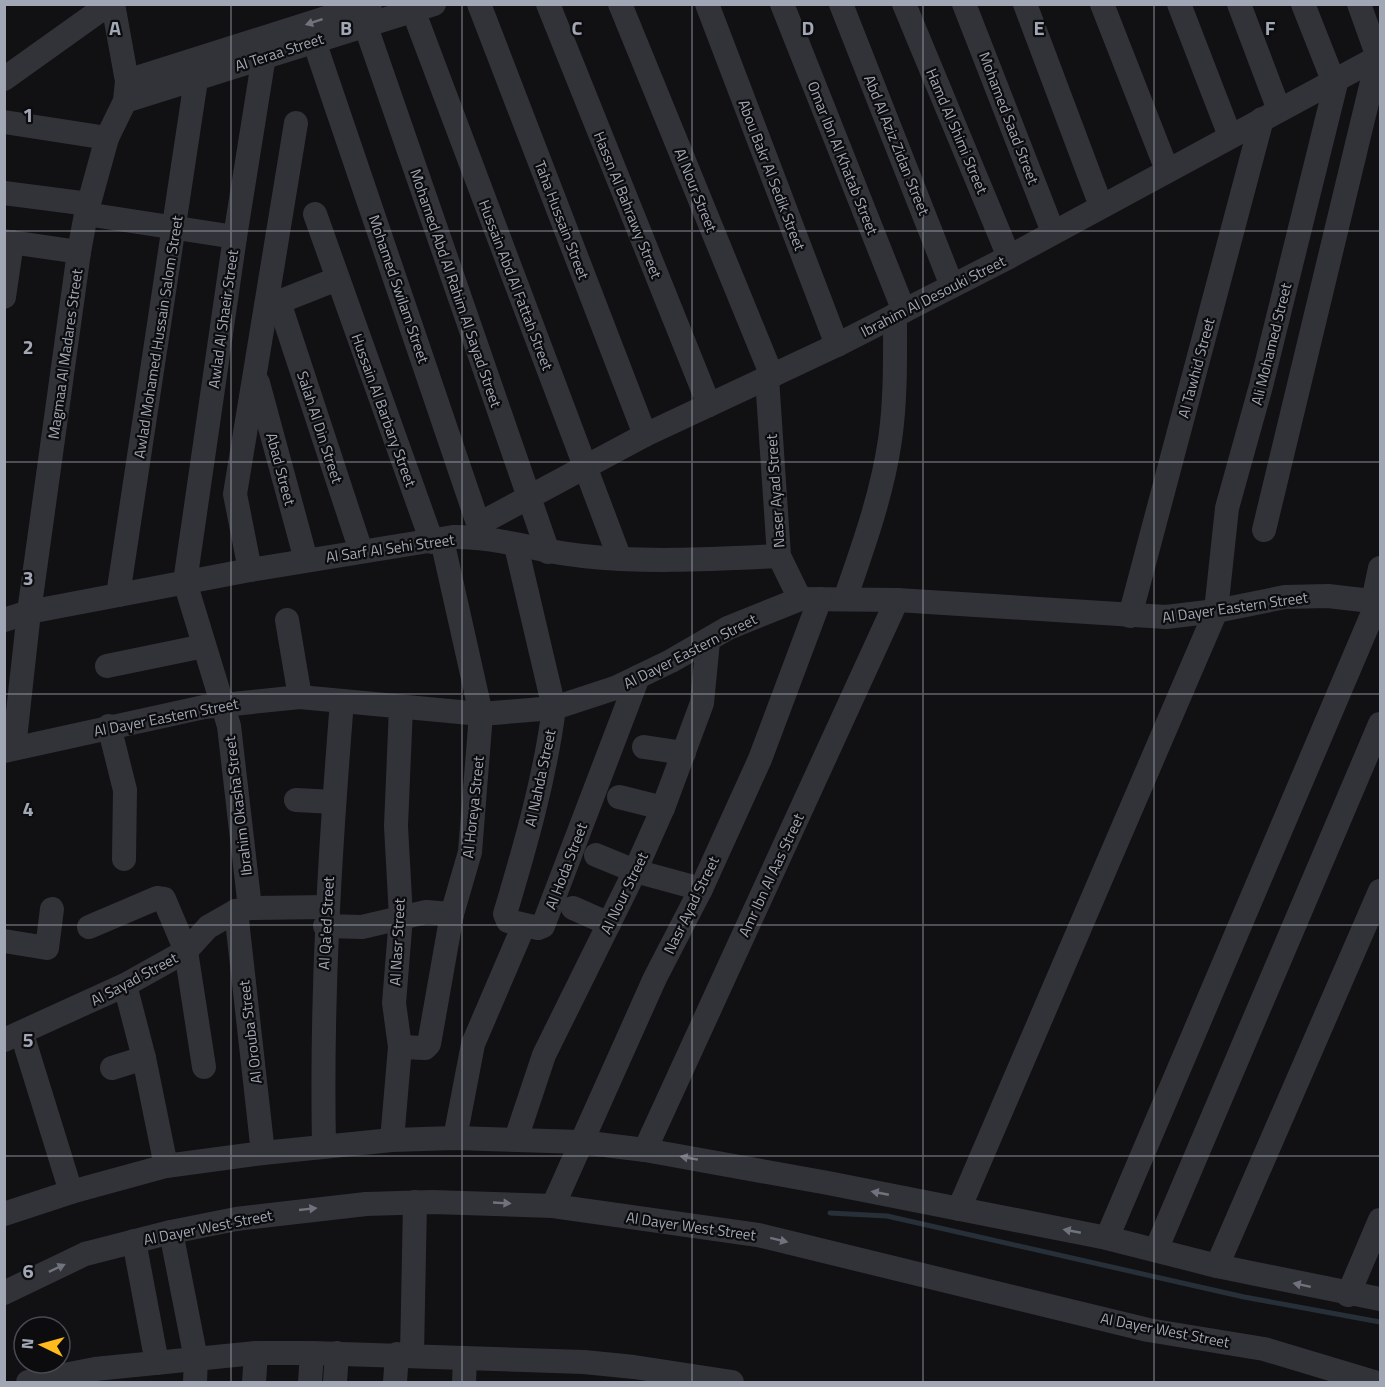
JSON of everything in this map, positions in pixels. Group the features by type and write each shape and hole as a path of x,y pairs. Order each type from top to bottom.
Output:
{"street":[{"path":"4,79 111,4 126,91"},
{"name":"Taha Hussain Street","path":"479,4 645,435"},
{"name":"Hassn Al Bahrawy Street","path":"548,4 709,405"},
{"name":"Al Nour Street","path":"620,4 770,377"},
{"name":"Abou Bakr Al Sedik Street","path":"706,4 837,345"},
{"name":"Omar Ibn Al Khatab Street","path":"782,4 899,313"},
{"name":"Abd Al Aziz Zidan Street","path":"841,4 952,286"},
{"name":"Hamd Al Shimi Street","path":"904,4 1009,257"},
{"name":"Mohamed Saad Street","path":"964,4 1053,232"},
{"path":"1025,4 1101,206"},
{"path":"1102,4 1167,170"},
{"path":"1179,4 1230,136"},
{"path":"1239,4 1270,114"},
{"path":"1303,4 1335,80"},
{"path":"1264,530 1379,57 1359,4"},
{"name":"Al Teraa Street","path":"126,91 367,14 423,7"},
{"name":"Hussain Abd Al Fattah Street","path":"423,7 584,467 620,559"},
{"name":"Al Teraa Street","path":"126,91 196,80 314,41 367,14"},
{"name":"Mohamed Abd Al Rahim Al Sayad Street","path":"367,14 549,552"},
{"name":"Mohamed Swilam Street","path":"314,41 481,531"},
{"name":"Awlad Al Shaeir Street","path":"185,582 264,56"},
{"path":"4,57 30,60"},
{"name":"Ibrahim Al Desouki Street","path":"481,531 529,497 584,467 645,435 837,345 1009,257 1379,57"},
{"name":"Awlad Mohamed Hussain Salom Street","path":"118,595 196,80"},
{"name":"Ali Mohamed Street","path":"959,1209 1216,611 1227,508 1262,386 1335,80"},
{"name":"Magmaa Al Madares Street","path":"9,750 79,252 87,209 107,138 126,91"},
{"name":"Al Tawhid Street","path":"1130,616 1270,114"},
{"path":"4,122 107,138"},
{"path":"250,570 235,494 256,377 273,305 296,123"},
{"path":"4,193 174,228 235,237"},
{"name":"Hussain Al Barbary Street","path":"315,214 337,279 437,541"},
{"path":"4,297 8,242 79,252"},
{"path":"273,305 337,279"},
{"name":"Salah Al Din Street","path":"273,305 361,551"},
{"path":"845,599 878,500 890,439 899,313"},
{"name":"Abad Street","path":"256,377 306,560"},
{"name":"Naser Ayad Street","path":"770,377 779,556 810,599"},
{"name":"Al Sarf Al Sehi Street","path":"4,620 29,612 185,582 361,551 437,541 481,531 516,546 549,552 620,559 699,560 779,556"},
{"name":"Al Horeya Street","path":"400,1047 425,1048 429,1044 452,914 470,852 481,714 437,541"},
{"name":"Al Nahda Street","path":"516,546 554,708 551,736 525,848 505,914 508,921 524,925"},
{"path":"1107,1238 1377,601 1380,568"},
{"name":"Ibrahim Okasha Street","path":"185,582 229,726 243,910"},
{"name":"Al Dayer Eastern Street","path":"9,750 109,726 221,704 300,697 481,714 554,708 600,695 708,641 728,628 810,599 897,600 1167,618 1295,596 1377,601"},
{"name":"Nasr Ayad Street","path":"553,1206 655,978 701,889 760,759 810,599"},
{"name":"Amr Ibn Al Aas Street","path":"645,1150 897,600"},
{"path":"287,620 300,697"},
{"name":"Al Nour Street","path":"516,1139 544,1055 635,871 663,808 702,703 708,641"},
{"path":"107,666 204,646"},
{"name":"Al Hoda Street","path":"524,925 538,928 543,926 638,677"},
{"name":"Al Qa'ed Street","path":"324,1146 322,1037 326,917 342,700"},
{"name":"Al Nasr Street","path":"392,1140 400,1047 394,1003 401,917 396,826 401,707"},
{"path":"1156,1251 1380,724"},
{"path":"109,726 124,790 124,859"},
{"path":"644,747 684,753"},
{"path":"619,797 663,808"},
{"path":"296,800 334,802"},
{"path":"596,855 635,871 701,889"},
{"path":"1217,1266 1380,891"},
{"path":"89,927 162,898 186,951 204,1067"},
{"path":"573,908 609,924"},
{"path":"4,941 47,948 52,909"},
{"name":"Al Sayad Street","path":"13,1037 125,985 186,951 208,927 243,910 326,917 362,927 401,917 434,912 452,914"},
{"name":"Al Orouba Street","path":"243,910 263,1153"},
{"path":"455,1138 473,1044 524,925"},
{"path":"125,985 144,1058 166,1166"},
{"path":"13,1037 71,1191"},
{"path":"112,1068 144,1058"},
{"path":"4,1214 71,1191 166,1166 263,1153 392,1140 455,1138 581,1142 645,1150 1107,1238 1217,1266 1348,1295 1380,1299"},
{"path":"395,1383 405,1355 415,1202"},
{"name":"Al Dayer West Street","path":"4,1293 85,1254 171,1232 301,1210 415,1202 553,1206 758,1235 1148,1330 1264,1349 1374,1383"},
{"path":"1348,1295 1380,1220"},
{"path":"171,1232 195,1371"},
{"path":"134,1241 162,1369"},
{"path":"254,1383 256,1353"},
{"path":"28,1383 162,1369 195,1371 256,1353 405,1355 584,1372 730,1382"},
{"path":"310,1383 312,1353"},
{"path":"335,1383 337,1353"},
{"path":"464,1383 465,1359"}],"waterway":[{"path":"830,1213 887,1216 1244,1297 1380,1322"}]}
